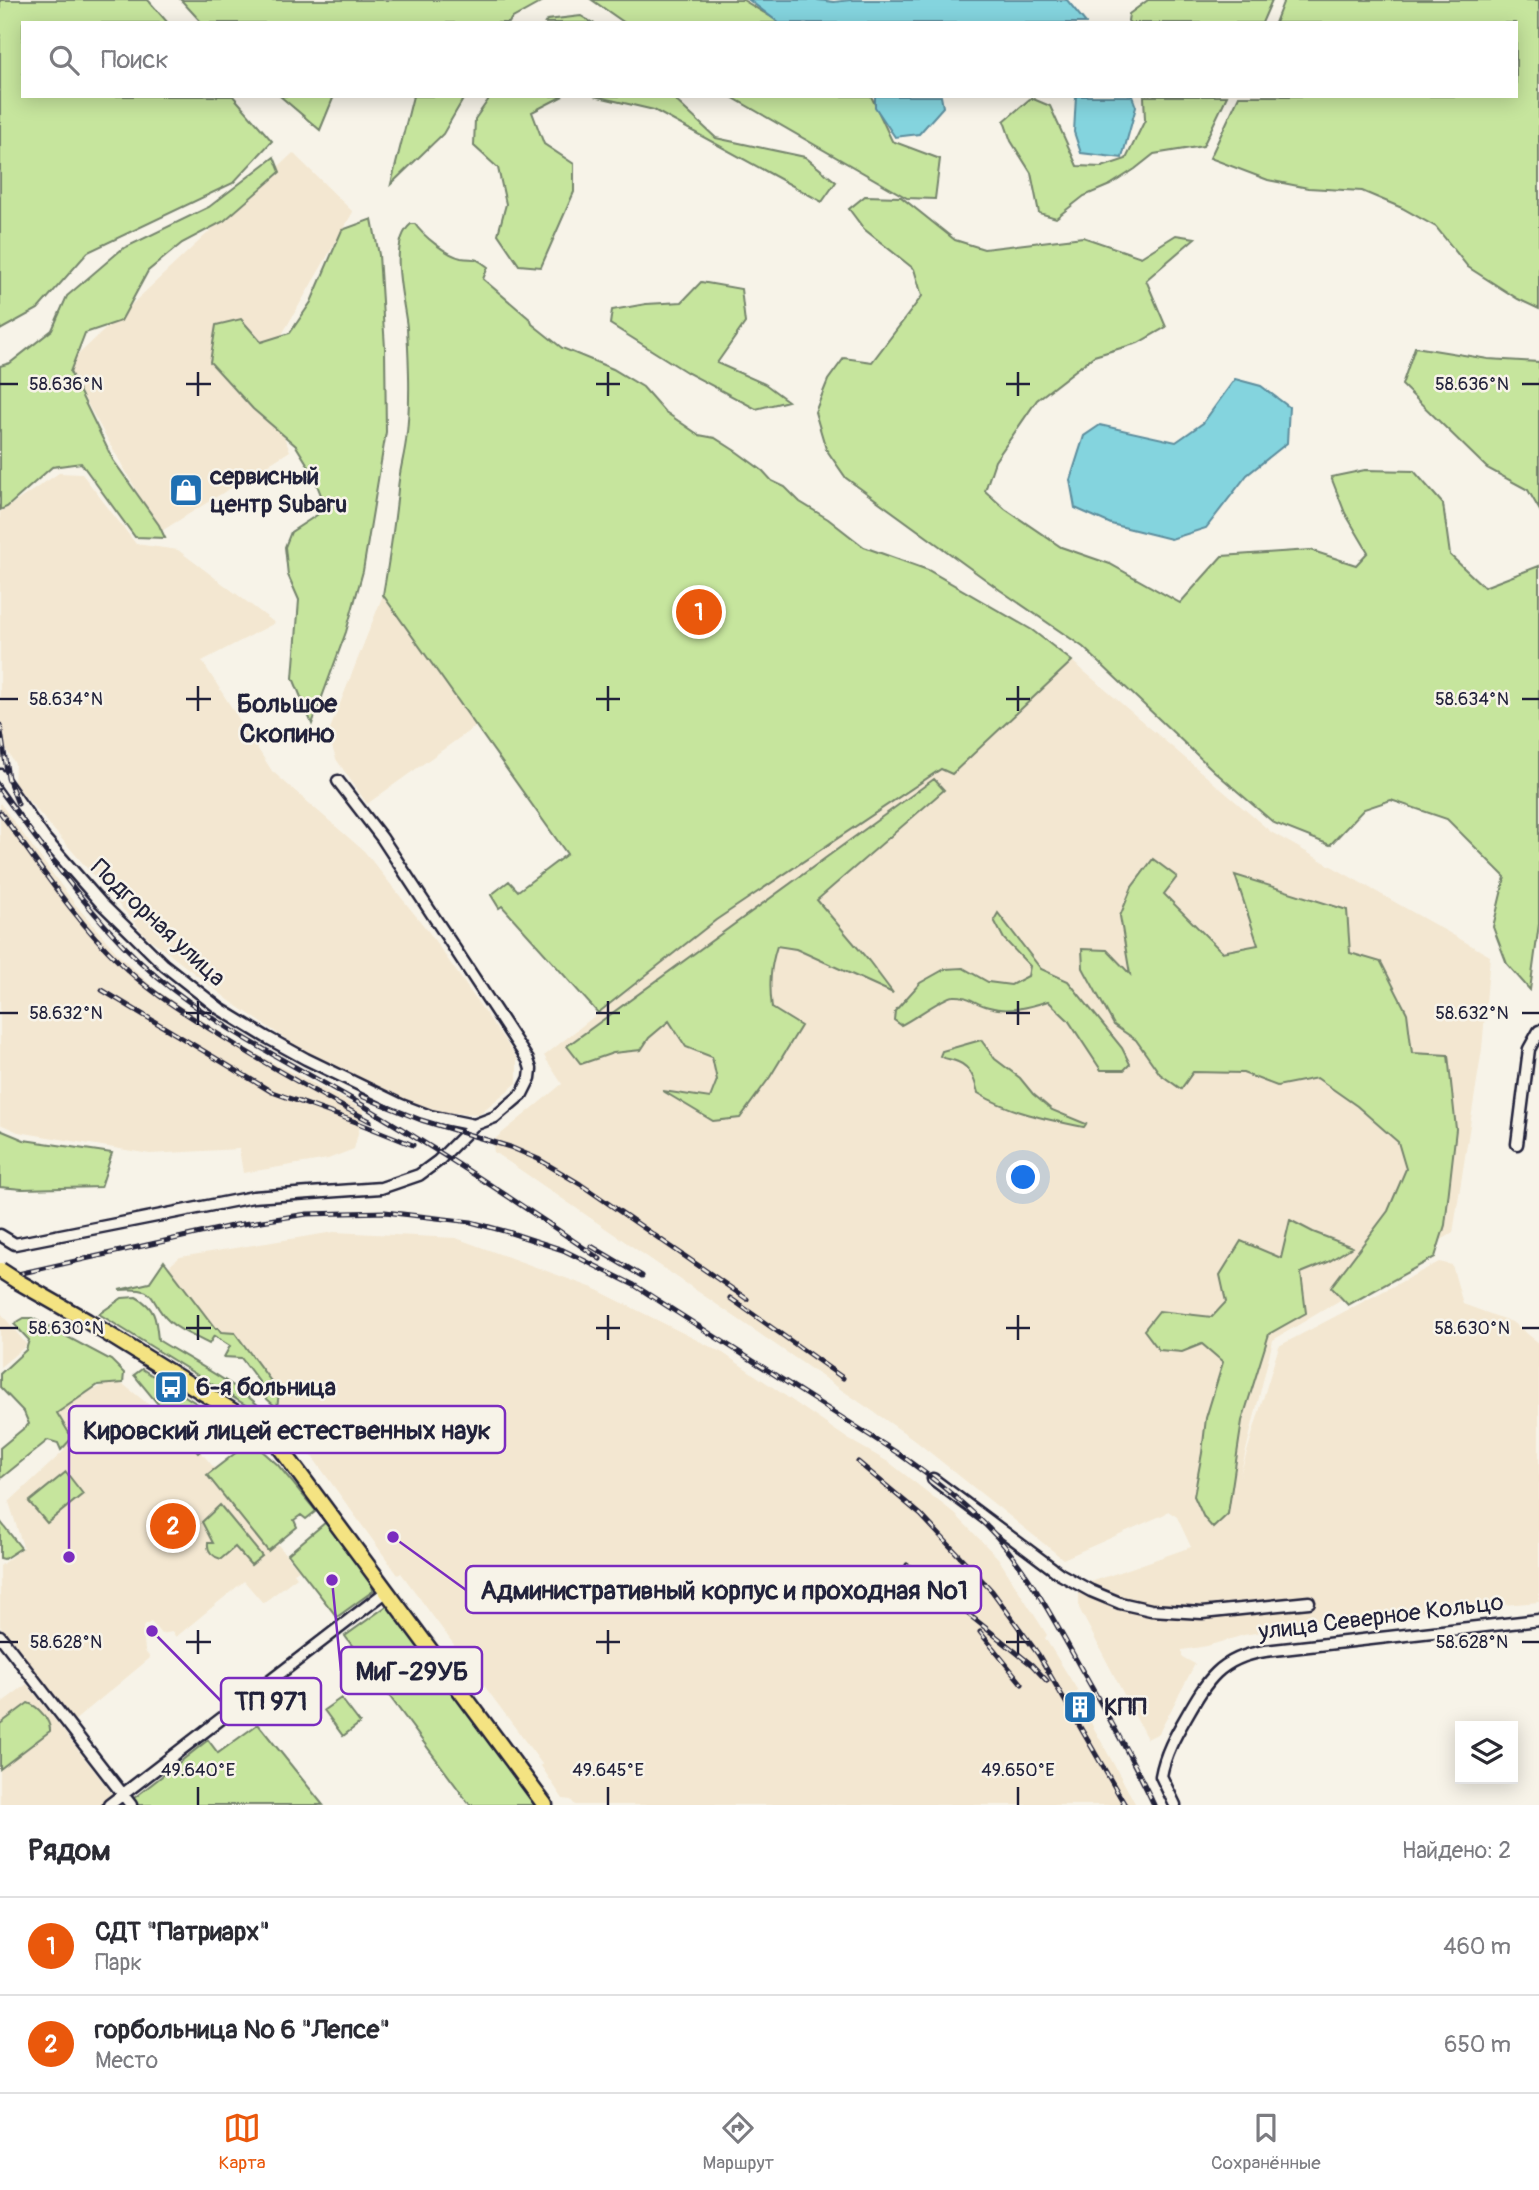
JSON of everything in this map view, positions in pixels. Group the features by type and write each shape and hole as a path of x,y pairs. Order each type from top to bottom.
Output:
{"main road":[{"path":"0,1270 270,1434 545,1805"}],"street":[{"name":"Подгорная улица","path":"0,775 45,839 101,903 164,965 220,1009 306,1059 401,1105 430,1116 474,1125"},
{"path":"0,1235 15,1244 253,1197 381,1188 419,1175 438,1161 474,1125 495,1117 522,1094 530,1078 528,1060 382,838 338,781"},
{"path":"1517,1144 1529,1049 1539,1031"},
{"path":"933,1479 1060,1574 1113,1600 1152,1610 1202,1613 1309,1602"},
{"path":"108,1805 387,1591"},
{"name":"улица Северное Кольцо","path":"1175,1805 1161,1776 1169,1747 1202,1687 1214,1672 1231,1661 1265,1651 1539,1620"},
{"path":"0,1636 131,1805"}],"shaded area":[{"path":"293,153 353,212 258,376 290,451 160,532 66,366"},
{"path":"59,473 82,474 136,544 178,550 275,623 202,661 272,771 364,851 428,931 517,1058 517,1083 479,1114 427,1112 296,1046 230,1001 146,936 14,784 15,764 0,739 0,512"},
{"path":"383,595 476,726 367,804 336,759 328,734"},
{"path":"1072,661 1271,832 1490,956 1482,1049 1453,1233 1273,1340 1240,1475 1279,1346 1439,1262 1452,1265 1463,1304 1512,1322 1539,1343 1539,1602 1318,1622 1244,1635 1182,1650 1182,1657 1195,1664 1159,1733 1147,1739 1079,1608 1079,1584 1191,1547 1177,1517 1168,1511 1063,1559 912,1438 494,1152 493,1145 496,1138 562,1084 544,1056 716,920 942,769 952,774"},
{"path":"0,803 75,904 118,954 155,989 240,1045 364,1110 354,1149 328,1159 243,1173 239,1149 150,1154 18,1132 0,1124"},
{"path":"334,1232 456,1238 593,1288 723,1353 848,1439 890,1463 954,1513 998,1558 1047,1635 1045,1638 1078,1691 1076,1693 1086,1708 1084,1710 1136,1805 575,1805 571,1800 563,1799 542,1764 401,1573 398,1575 277,1408 279,1392 215,1328 168,1267 180,1257"},
{"path":"0,1312 27,1345 0,1367"},
{"path":"111,1382 124,1385 186,1434 299,1570 294,1573 297,1577 263,1603 244,1581 176,1637 172,1632 161,1634 151,1622 143,1627 145,1651 150,1658 74,1721 0,1626 0,1566 23,1547 9,1502 65,1450 45,1416 76,1393 84,1394"},
{"path":"27,1684 113,1795 103,1805 0,1805 0,1704"}],"green space":[{"path":"0,0 148,0 166,21 21,21 21,98 235,98 272,141 233,183 88,252 38,309 0,330"},
{"path":"181,0 545,0 510,21 200,21"},
{"path":"592,0 743,0 778,21 622,21"},
{"path":"1148,0 1272,0 1263,21 1128,21 1129,14"},
{"path":"1284,0 1539,0 1539,309 1468,267 1436,227 1402,208 1362,191 1308,188 1268,180 1210,158 1238,98 1518,98 1518,21 1276,21"},
{"path":"581,16 590,21 546,21"},
{"path":"282,98 333,98 320,130"},
{"path":"412,98 464,98 443,134 391,184"},
{"path":"490,98 559,98 532,112 544,144 574,164 574,192 541,267 519,265 498,234 506,204 498,168 474,146 475,119"},
{"path":"603,98 673,98 716,138 805,157 836,182 822,202 654,110"},
{"path":"733,98 872,98 892,141 940,159 935,199 907,198"},
{"path":"1031,98 1050,106 1077,166 1102,167 1126,159 1145,120 1144,98 1226,98 1203,146 1154,154 1110,185 1084,196 1056,218 1039,213 1031,173 1011,141 1004,121"},
{"path":"274,157 280,172 224,221 182,243 148,271 121,321 85,333 70,372 113,460 159,525 165,538 135,537 81,463 52,467 7,507 0,510 0,366 10,363 52,330 67,296 122,249 209,207"},
{"path":"865,196 901,197 955,240 984,249 1083,237 1141,257 1176,235 1195,238 1146,280 1166,327 1138,343 1094,356 1037,400 995,461 985,491 1005,509 1061,547 1110,564 1180,603 1222,556 1310,550 1356,565 1368,552 1345,513 1331,477 1365,470 1414,471 1443,504 1450,555 1484,587 1539,566 1539,924 1530,990 1507,964 1493,927 1505,877 1447,819 1391,800 1364,809 1330,845 1274,823 1214,771 1083,647 846,478 826,449 815,412 828,380 844,358 872,362 922,296 914,269 864,229 849,209"},
{"path":"372,219 379,255 385,348 386,432 363,571 346,632 312,724 293,678 299,600 288,575 285,547 291,532 317,515 321,495 311,470 296,446 253,409 210,362 216,325 241,319 261,342 290,333 311,302 342,230"},
{"path":"411,224 415,224 429,239 449,253 477,260 488,267 483,279 562,348 613,369 643,387 664,411 699,435 715,438 737,452 772,481 785,487 800,502 828,519 864,547 928,570 1032,630 1072,661 952,774 941,769 716,920 598,1013 502,906 499,908 491,895 509,881 518,891 567,854 383,595 408,427 407,328 399,259 404,233"},
{"path":"701,282 741,289 745,323 717,363 765,384 788,401 756,409 688,373 610,324 612,310 646,304 682,302"},
{"path":"1415,347 1488,359 1539,362 1539,509 1528,490 1487,468 1402,385"},
{"path":"934,779 944,790 817,900 893,993 796,949 777,946 771,977 772,1008 801,1026 770,1077 740,1118 713,1121 663,1091 710,1098 717,1080 712,1057 686,1047 669,1021 649,1038 641,1050 613,1053 581,1064 567,1046"},
{"path":"1153,859 1177,877 1164,894 1222,952 1258,945 1235,875 1347,910 1350,953 1381,962 1407,1013 1412,1053 1448,1055 1456,1129 1445,1225 1435,1257 1348,1305 1331,1287 1388,1211 1406,1169 1398,1142 1357,1106 1317,1078 1277,1086 1243,1073 1193,1072 1181,1089 1160,1074 1136,1040 1114,1025 1083,968 1082,949 1107,950 1130,974 1120,916 1132,887"},
{"path":"998,913 1041,969 1068,981 1122,1048 1130,1064 1124,1070 1101,1070 1068,1020 1048,1001 1026,1007 996,1009 953,996 901,1025 894,1020 895,1011 920,983 945,969 963,968 988,982 1011,985 1028,976 1030,966 1004,939 994,920"},
{"path":"981,1040 995,1059 1020,1078 1033,1094 1052,1110 1086,1124 1084,1127 1029,1114 990,1100 978,1093 974,1079 966,1067 940,1056 942,1051"},
{"path":"0,1130 24,1140 112,1153 101,1187 0,1187"},
{"path":"1290,1220 1352,1247 1328,1262 1301,1273 1306,1313 1269,1334 1242,1421 1228,1514 1213,1528 1204,1518 1194,1496 1206,1418 1223,1362 1202,1344 1182,1352 1159,1350 1144,1330 1159,1311 1212,1317 1226,1302 1220,1275 1241,1241 1281,1258"},
{"path":"164,1261 215,1328 221,1332 235,1333 279,1392 277,1408 267,1399 263,1387 241,1358 224,1357 230,1346 214,1336 209,1344 179,1329 163,1314 148,1293 133,1289 119,1290 149,1283"},
{"path":"136,1297 148,1305 154,1315 158,1340 248,1396 266,1415 260,1414 99,1314 122,1298"},
{"path":"24,1318 32,1318 111,1360 124,1373 123,1383 98,1385 57,1413 72,1438 61,1450 58,1443 48,1440 0,1479 0,1448 29,1424 24,1412 0,1387 0,1374 26,1350 29,1340 14,1324"},
{"path":"142,1369 234,1427 229,1443 222,1446 214,1441 198,1453 134,1375"},
{"path":"251,1441 278,1465 316,1511 306,1519 301,1515 294,1520 297,1527 268,1551 207,1475"},
{"path":"66,1472 83,1494 47,1523 29,1502"},
{"path":"220,1505 262,1556 251,1565 235,1547 221,1559 210,1551 208,1543 213,1543 202,1522"},
{"path":"0,1521 21,1548 4,1559 0,1558"},
{"path":"326,1522 372,1583 373,1591 337,1617 288,1554"},
{"path":"391,1603 539,1805 470,1805 345,1636"},
{"path":"341,1698 360,1723 343,1736 324,1710"},
{"path":"28,1703 43,1714 50,1731 0,1769 0,1724"},
{"path":"258,1724 323,1805 131,1805 129,1802 208,1740 218,1753"}],"water":[{"path":"749,0 1067,0 1084,21 776,21"},
{"path":"875,98 941,98 943,107 919,134 895,137 875,107"},
{"path":"1076,98 1133,98 1136,107 1122,158 1081,153 1074,132"},
{"path":"1235,379 1261,386 1289,407 1287,443 1247,475 1206,528 1171,539 1111,524 1075,508 1070,480 1084,436 1100,425 1176,442 1203,423"}],"railway":[{"path":"0,725 8,778 18,804"},
{"path":"0,790 55,864 113,935 181,996 231,1030 424,1143 600,1259"},
{"path":"0,812 86,927 141,982 232,1043 370,1121"},
{"path":"102,990 272,1092 356,1122"},
{"path":"361,1096 421,1120 510,1147 538,1159 580,1184 747,1299"},
{"path":"358,1123 413,1145"},
{"path":"0,1278 236,1225 307,1214 385,1212 471,1222 563,1250 634,1285 899,1454 974,1514 1022,1568 1120,1738 1154,1805"},
{"path":"591,1246 642,1276"},
{"path":"730,1298 843,1378"},
{"path":"858,1462 921,1515 992,1591 1038,1654 1125,1805"},
{"path":"907,1565 1032,1665 1047,1681"},
{"path":"980,1632 1022,1684"}],"place":[{"name":"сервисный центр Subaru","path":"186,490"},
{"name":"СДТ \"Патриарх\"","path":"699,612"},
{"name":"6-я больница","path":"171,1387"},
{"name":"горбольница № 6 \"Лепсе\"","path":"173,1526"},
{"name":"Административный корпус и проходная №1","path":"393,1537"},
{"name":"Кировский лицей естественных наук","path":"69,1557"},
{"name":"МиГ-29УБ","path":"332,1580"},
{"name":"ТП 971","path":"152,1631"},
{"name":"КПП","path":"1080,1707"}],"district":[{"name":"Большое Скопино","path":"287,719"}]}
